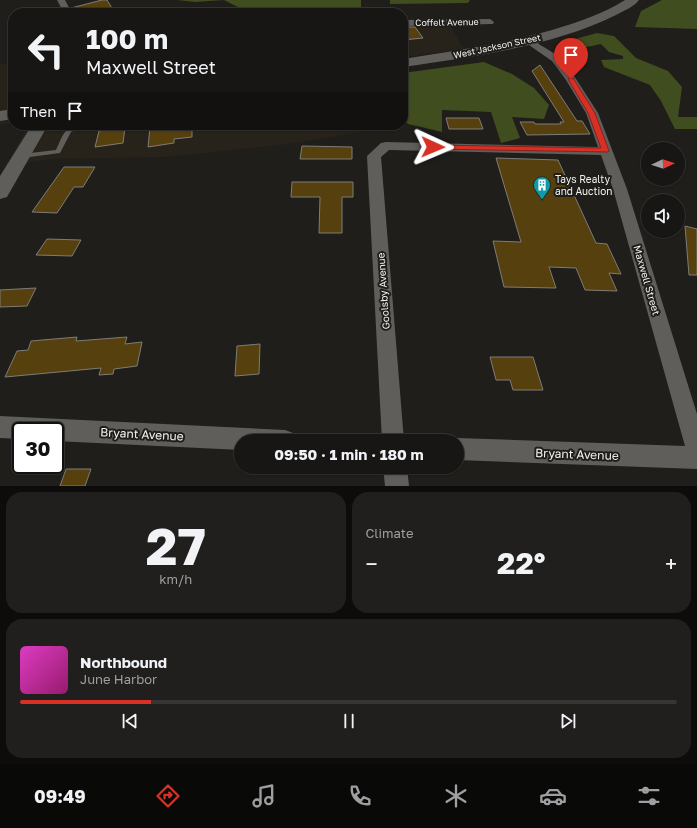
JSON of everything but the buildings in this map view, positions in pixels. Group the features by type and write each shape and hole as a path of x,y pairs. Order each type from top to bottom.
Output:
{"street":[{"name":"West Jackson Street","path":"408,62 478,52 530,41 582,25 618,10 633,0"},
{"name":"Coffelt Avenue","path":"408,23 490,22"},
{"name":"Maxwell Street","path":"530,41 556,59 571,79 592,113 620,189 697,450"},
{"path":"0,192 37,130"},
{"name":"Goolsby Avenue","path":"393,434 374,156 386,146 605,151"},
{"name":"Bryant Avenue","path":"0,427 234,438"},
{"name":"Bryant Avenue","path":"464,449 697,458"},
{"path":"396,474 397,486"}],"lane":[{"path":"21,156 58,152 68,131 70,130"}],"shaded area":[{"path":"450,25 465,49 408,56 408,26"},
{"path":"8,63 8,124 0,125 0,64"},
{"path":"22,130 371,130 290,144 167,157 50,159 5,166 25,132"}],"green space":[{"path":"177,0 224,0 195,2"},
{"path":"224,0 361,0 361,7 240,8"},
{"path":"390,0 470,0 468,3 390,4"},
{"path":"662,0 697,0 697,29 635,27 641,11"},
{"path":"597,33 614,36 636,58 668,71 682,87 678,117 697,117 697,129 675,129 661,101 650,85 604,67 601,60 623,59 623,56 609,52 601,44 577,48 564,42"},
{"path":"484,62 512,74 534,88 549,105 544,119 512,117 520,138 501,143 491,112 442,110 442,132 408,124 408,72"}],"place":[{"name":"Tays Realty and Auction","path":"542,200"}],"route":[{"path":"433,147 605,151 592,113 571,79"}]}
